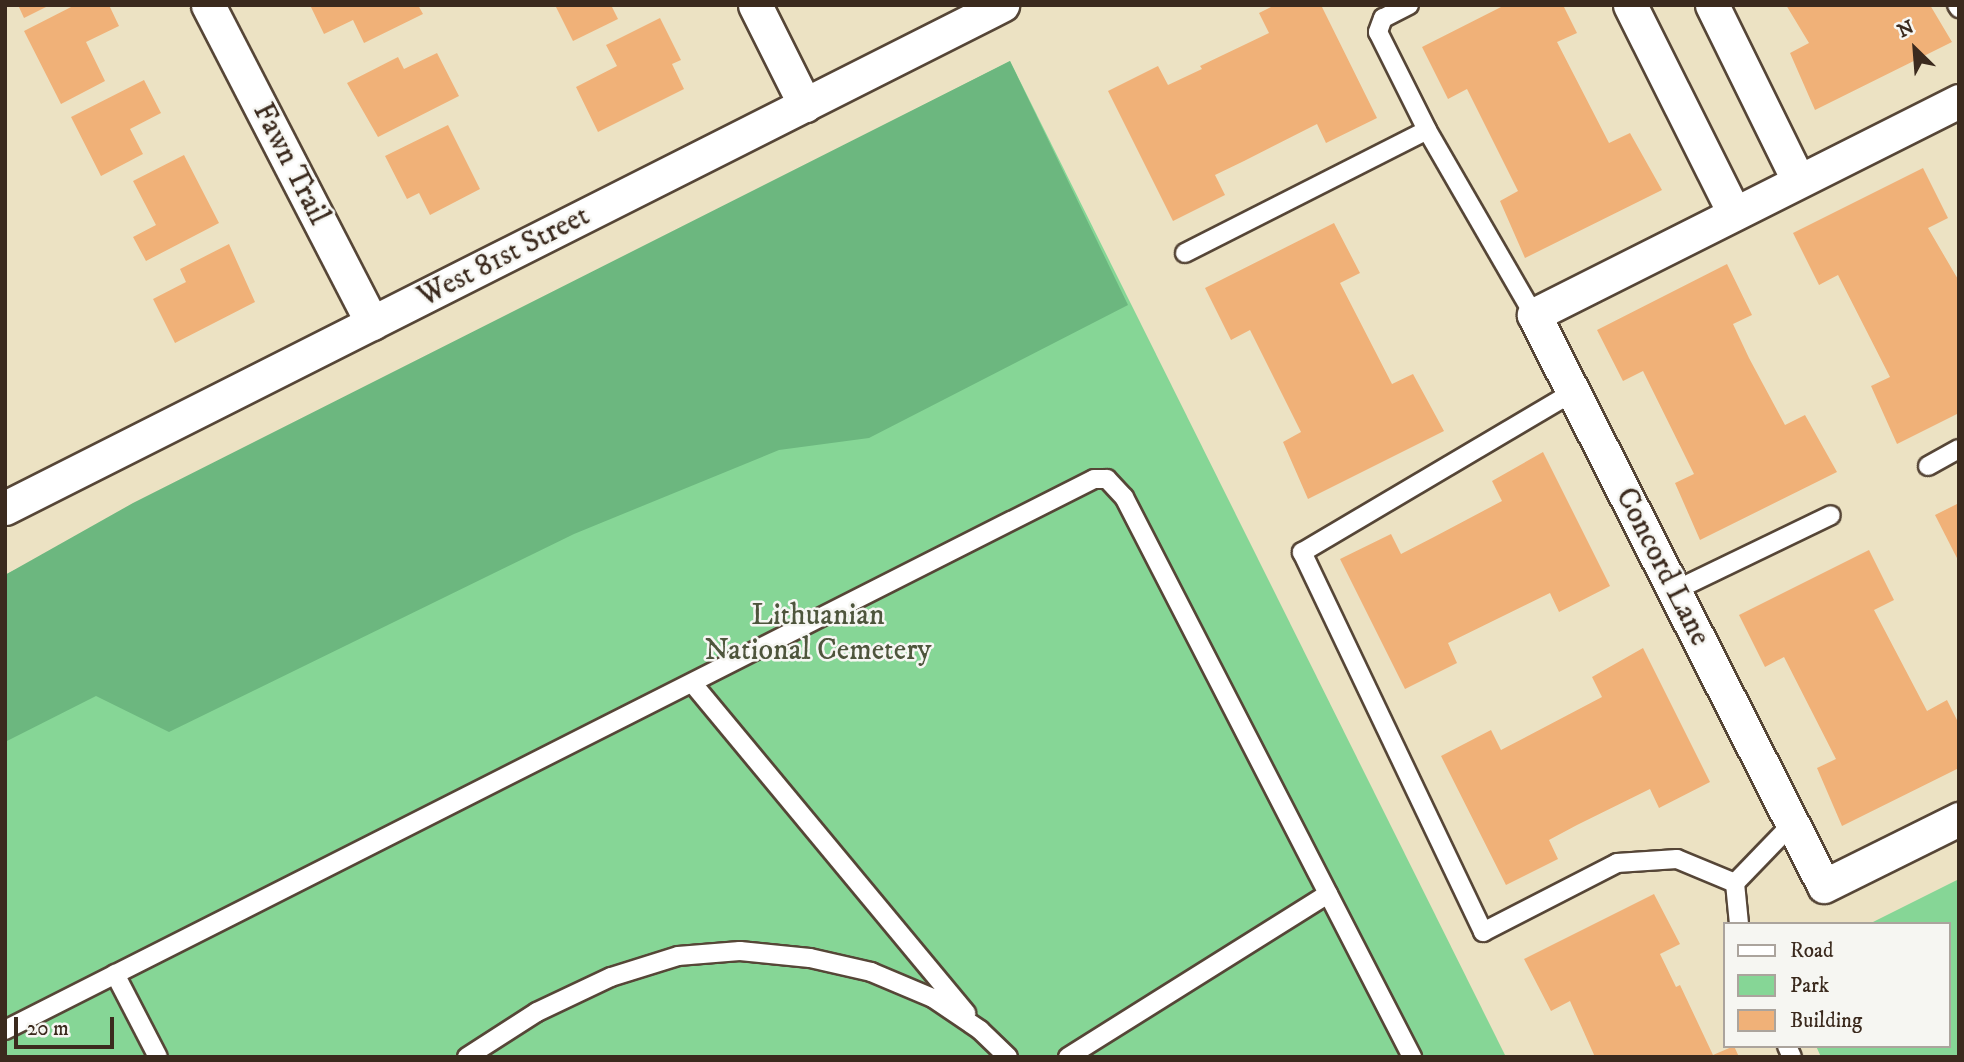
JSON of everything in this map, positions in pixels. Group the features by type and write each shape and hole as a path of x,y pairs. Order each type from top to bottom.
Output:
{"street":[{"name":"Fawn Trail","path":"208,5 372,323"},
{"path":"755,5 805,105"},
{"name":"West 81st Street","path":"5,508 1002,5"},
{"path":"1630,5 1734,213"},
{"path":"1712,5 1798,180"},
{"path":"1534,315 1798,180 1957,105"},
{"name":"Concord Lane","path":"1534,315 1824,886 1959,819"}],"lane":[{"path":"1409,5 1383,19 1378,32 1427,130 1534,315"},
{"path":"1185,253 1427,130"},
{"path":"1573,393 1302,552 1483,932 1617,863 1677,859 1735,883"},
{"path":"1928,466 1959,449"},
{"path":"5,1030 694,684 1083,483 1107,479 1124,497 1412,1057"},
{"path":"1674,590 1831,515"},
{"path":"694,684 980,1030 1008,1057"},
{"path":"1739,922 1735,883 1792,824"},
{"path":"1068,1057 1328,894"},
{"path":"467,1057 537,1012 611,977 678,956 740,951 810,958 871,972 933,998 980,1030"},
{"path":"115,975 158,1057"}],"green space":[{"name":"Lithuanian National Cemetery","path":"1010,61 1506,1057 5,1057 5,575"},
{"path":"1010,61 1128,305 869,438 779,450 574,534 169,732 96,696 5,742 5,575 133,503"},
{"path":"1959,879 1959,1057 1821,1057 1817,1048 1950,1048 1950,922 1873,922"}],"building":[{"path":"18,5 50,5 24,18"},
{"path":"75,5 109,5 119,26 86,42 105,81 61,104 24,31"},
{"path":"310,5 418,5 423,14 364,43 353,20 324,34"},
{"path":"555,5 611,5 618,19 573,41"},
{"path":"1275,5 1321,5 1377,118 1326,143 1317,124 1215,175 1225,195 1173,221 1108,91 1158,66 1168,85 1202,69 1200,66 1269,33 1259,13"},
{"path":"1505,5 1563,5 1577,33 1557,42 1609,143 1630,133 1662,190 1525,258 1500,201 1518,191 1467,89 1448,99 1422,47"},
{"path":"1786,5 1930,5 1952,42 1815,110 1790,53 1809,43"},
{"path":"660,18 681,60 672,64 684,89 598,132 576,87 617,66 606,45"},
{"path":"437,53 459,96 378,137 347,83 398,57 404,69"},
{"path":"144,80 161,113 130,129 143,154 101,176 71,117"},
{"path":"448,125 480,189 430,215 419,193 407,199 385,156"},
{"path":"184,155 219,223 146,261 133,237 156,225 133,181"},
{"path":"1923,168 1948,218 1928,228 1959,281 1959,413 1897,444 1871,386 1890,377 1838,275 1819,285 1793,233"},
{"path":"1334,223 1360,273 1340,283 1392,384 1413,374 1444,431 1308,499 1283,442 1301,432 1250,330 1231,340 1205,288"},
{"path":"229,244 255,302 175,343 153,299 186,282 180,269"},
{"path":"1727,264 1752,315 1733,324 1749,358 1785,425 1805,415 1837,472 1700,540 1675,483 1694,474 1643,371 1623,381 1597,330"},
{"path":"1543,452 1610,586 1559,612 1550,593 1448,643 1457,663 1405,689 1340,559 1391,534 1401,554 1434,537 1502,501 1492,481"},
{"path":"1959,503 1959,562 1935,515"},
{"path":"1869,550 1894,600 1874,610 1927,711 1947,700 1959,724 1959,768 1842,826 1817,768 1836,759 1784,657 1765,667 1739,615"},
{"path":"1643,648 1710,782 1659,808 1650,789 1577,825 1549,840 1558,859 1506,885 1441,756 1491,730 1501,750 1602,697 1592,677"},
{"path":"1654,894 1680,944 1660,954 1676,987 1680,985 1713,1055 1735,1048 1739,1057 1595,1057 1570,1001 1551,1011 1524,959"}]}
